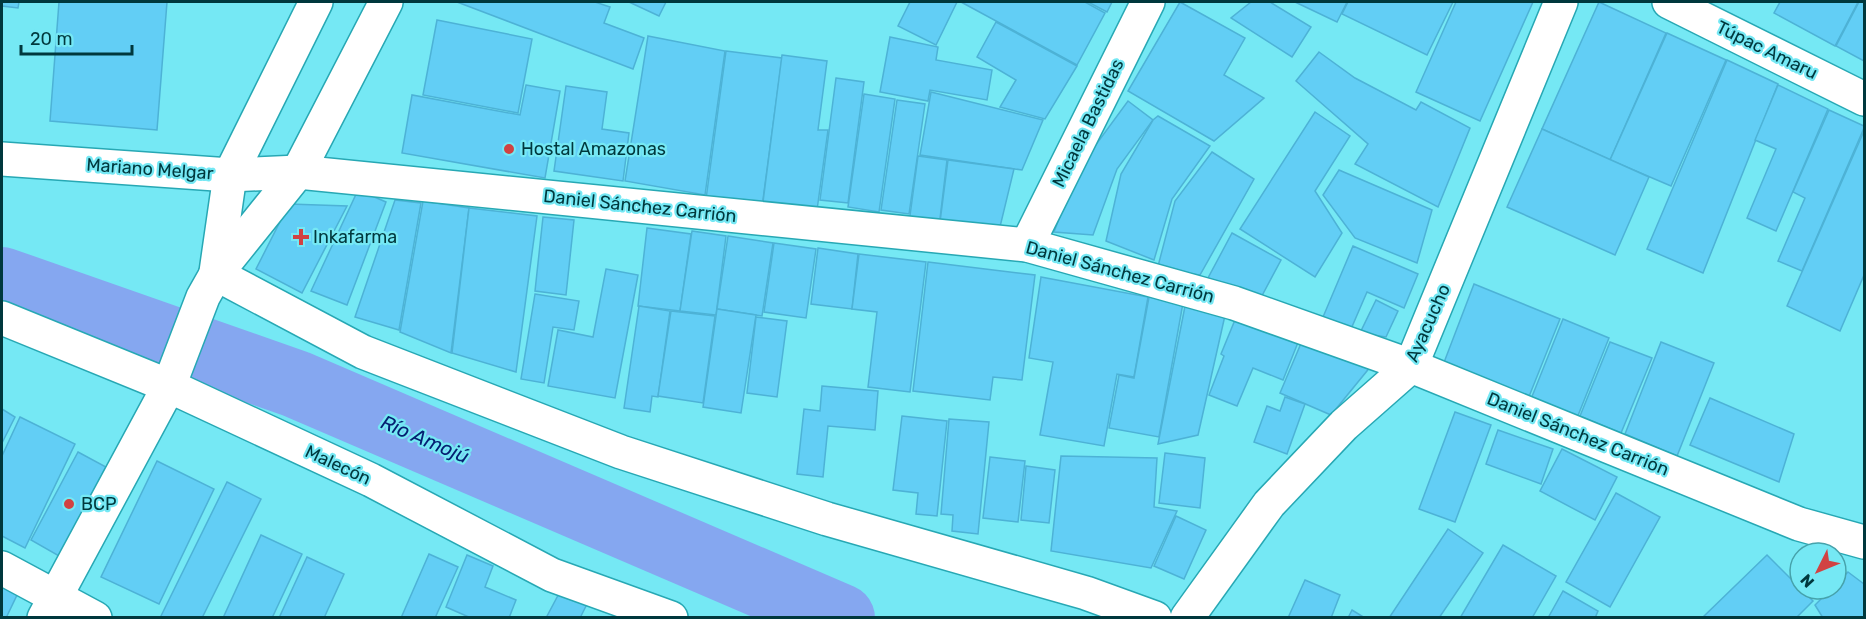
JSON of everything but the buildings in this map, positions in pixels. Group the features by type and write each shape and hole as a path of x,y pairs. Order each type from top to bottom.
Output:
{"street":[{"path":"50,607 173,376 209,286 230,175 316,2"},
{"path":"209,286 298,172 386,2"},
{"name":"Micaela Bastidas","path":"1027,245 1148,2"},
{"name":"Ayacucho","path":"1187,618 1269,504 1344,425 1411,366 1561,2"},
{"name":"Túpac Amaru","path":"1669,2 1864,99"},
{"name":"Mariano Melgar","path":"2,159 230,175 298,172"},
{"name":"Daniel Sánchez Carrión","path":"298,172 1027,245 1234,303 1411,366 1799,524 1864,542"},
{"path":"209,286 363,352 621,452 827,519 1086,593 1155,618"},
{"name":"Malecón","path":"2,318 173,376 552,575 671,618"},
{"path":"1799,524 1864,562"},
{"path":"2,568 50,607 95,618"}],"waterway":[{"name":"Río Amojú","path":"2,281 296,384 841,618"}],"place":[{"name":"Hostal Amazonas","path":"509,149"},
{"name":"Inkafarma","path":"301,237"},
{"name":"BCP","path":"69,504"}]}
